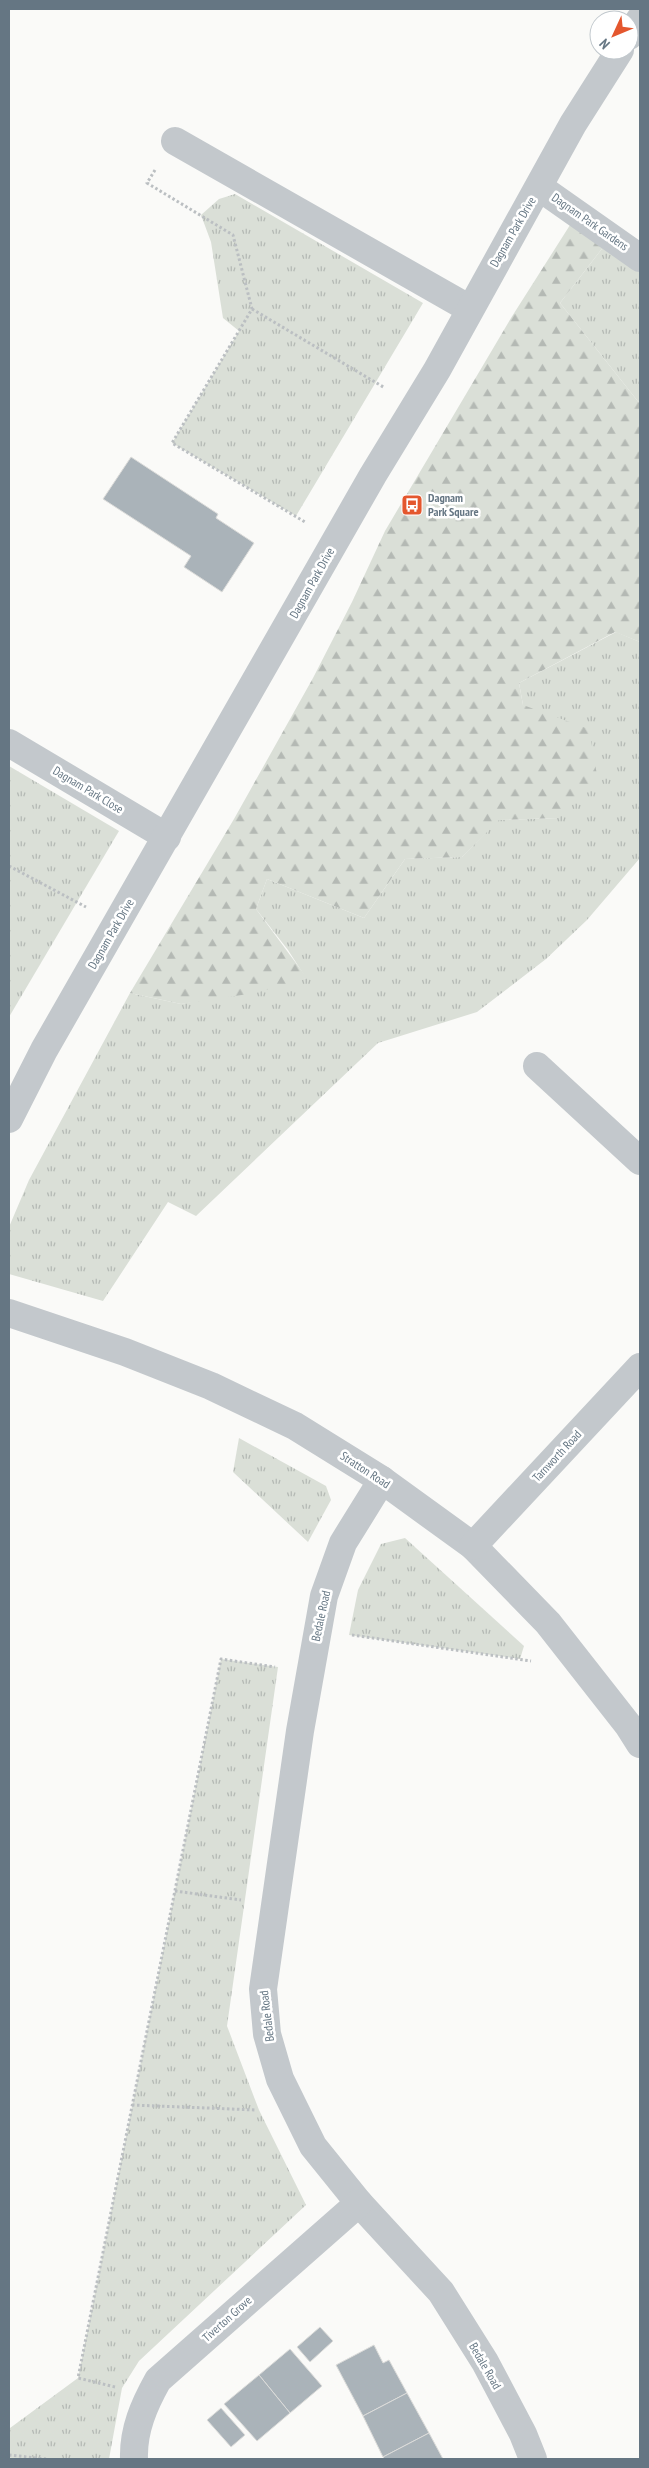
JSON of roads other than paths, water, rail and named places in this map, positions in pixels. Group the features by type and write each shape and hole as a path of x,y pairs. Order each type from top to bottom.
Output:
{"street":[{"name":"Dagnam Park Drive","path":"9,1119 32,1071 336,540 415,406 573,124 614,60"},
{"path":"175,140 470,309"},
{"name":"Dagnam Park Gardens","path":"539,187 640,258"},
{"name":"Dagnam Park Close","path":"9,743 167,837"},
{"path":"537,1066 640,1161"},
{"name":"Stratton Road","path":"9,1313 125,1352 210,1386 295,1426 382,1480 473,1546 548,1623 628,1725 640,1744"},
{"name":"Tarnworth Road","path":"473,1546 640,1367"},
{"name":"Bedale Road","path":"382,1480 343,1543 324,1596 310,1671 263,1989 267,2034 280,2079 314,2146 359,2202 441,2292 484,2362 523,2434 533,2459"},
{"name":"Tiverton Grove","path":"134,2459 134,2445 142,2408 158,2380 359,2202"}],"place":[{"name":"Dagnam Park Square","path":"412,505"}]}
